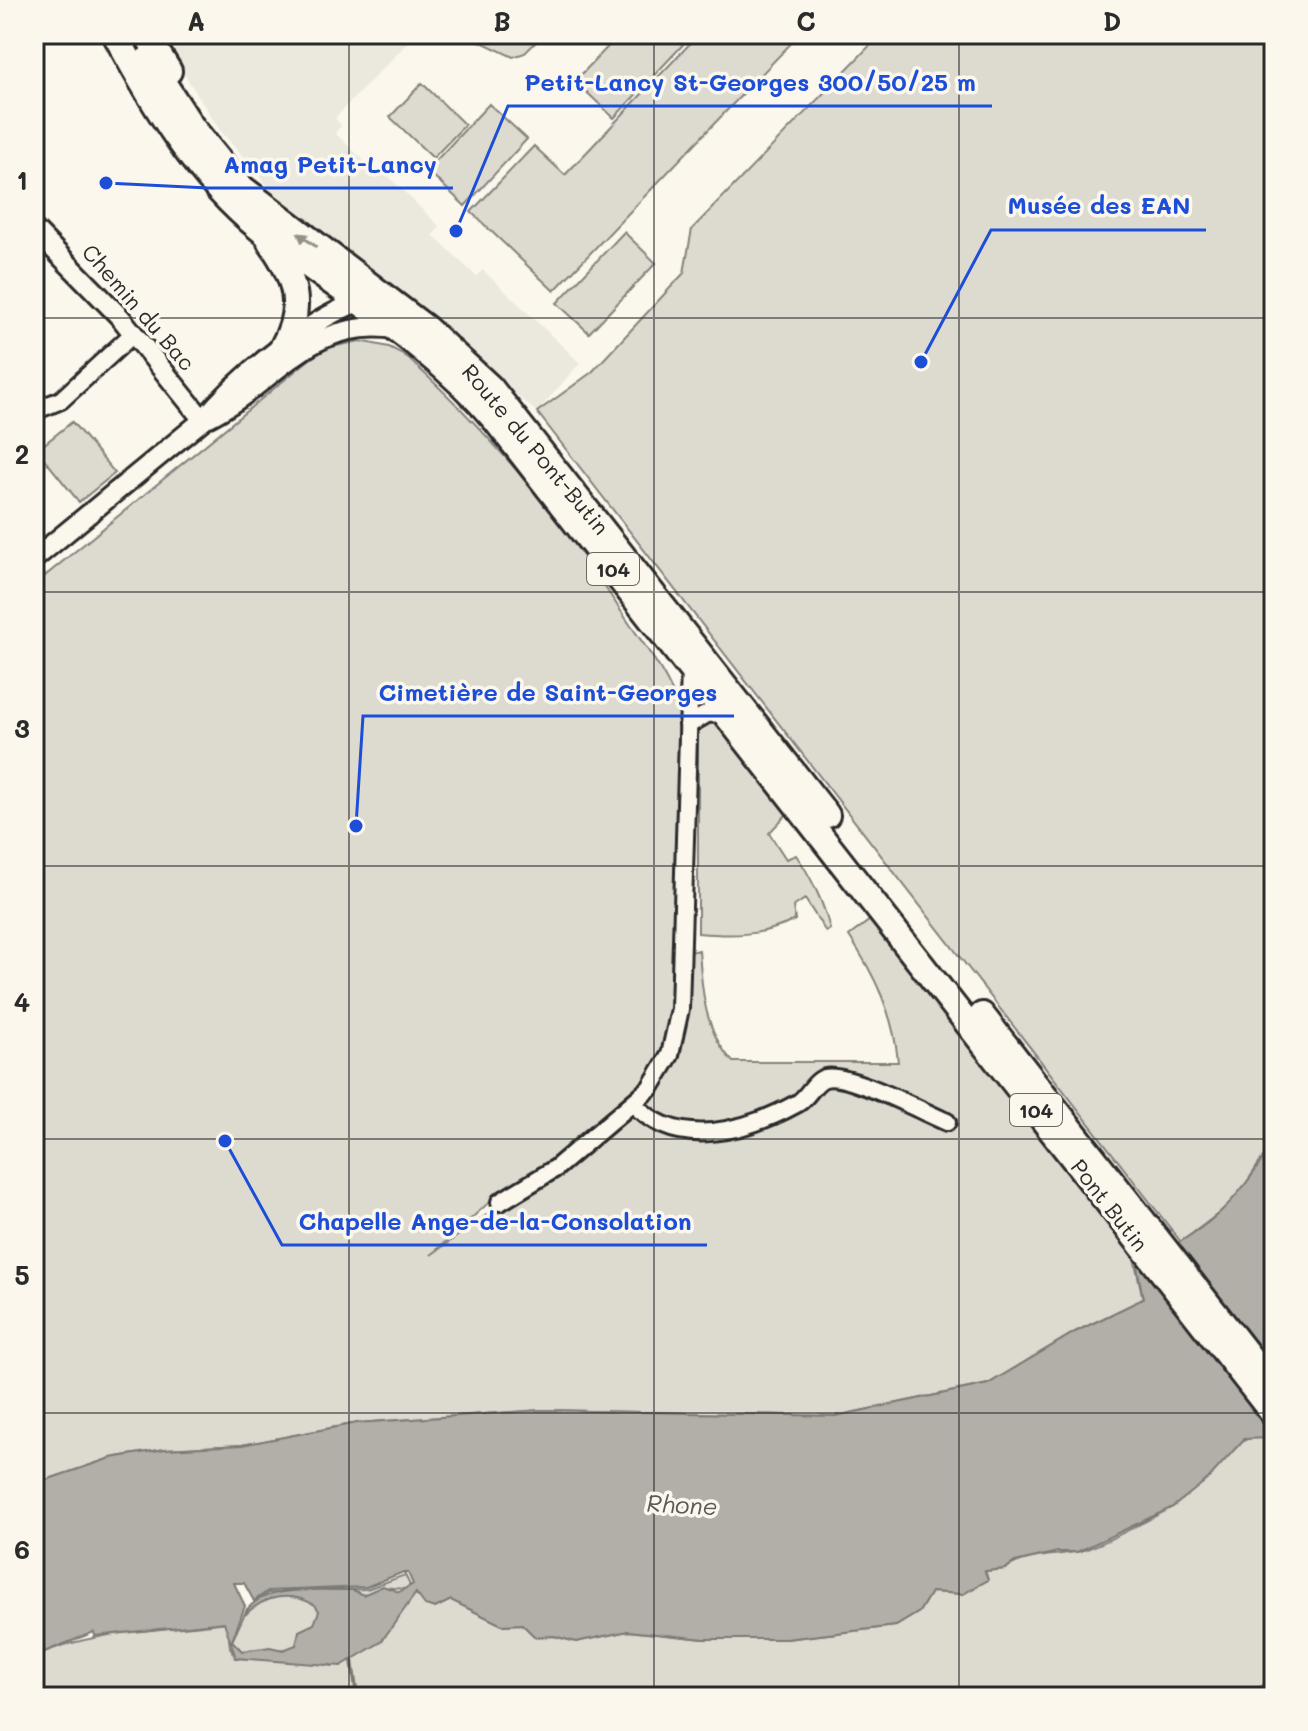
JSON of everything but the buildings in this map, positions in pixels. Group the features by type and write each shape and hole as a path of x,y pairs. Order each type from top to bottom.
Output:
{"main road":[{"name":"Route du Pont-Butin","path":"115,34 177,135 213,182 371,298 443,342 505,404 804,800"},
{"name":"Route du Pont-Butin","path":"133,34 192,127 264,220"},
{"path":"146,34 264,220 287,268 296,293 296,317 283,346"},
{"name":"Route du Pont-Butin","path":"371,298 485,407 725,713 804,800"},
{"name":"Pont Butin","path":"804,800 1274,1388"},
{"name":"Pont Butin","path":"804,800 1274,1415"}],"street":[{"name":"Chemin du Bac","path":"34,229 134,333 203,420"},
{"path":"34,559 203,420 225,393 283,346 371,298"},
{"path":"203,420 234,405 320,338 358,327 400,329"},
{"path":"34,416 39,409 61,400 134,333"},
{"path":"500,1202 556,1168 633,1103 662,1074 679,1022 690,668"},
{"path":"688,725 707,714 725,713"},
{"path":"633,1103 650,1121 666,1127 702,1132 729,1130 753,1124 800,1102 817,1083 828,1077 848,1081 947,1122"}],"shaded area":[{"path":"159,34 416,34 335,118 341,126 335,133 376,172 380,168 440,227 433,235 476,276 483,270 580,363 537,412 292,214 219,129"},
{"path":"483,34 544,34 525,53 513,57 477,40"},
{"path":"620,34 693,34 614,118 575,81"},
{"path":"699,34 800,34 554,291 471,212 534,146 565,175"},
{"path":"881,34 1274,34 1274,1140 1235,1201 1181,1242 537,412 592,372 684,273 692,229"},
{"path":"422,83 465,125 433,158 390,117"},
{"path":"489,104 527,139 465,206 427,170"},
{"path":"624,232 656,263 589,333 557,303"},
{"path":"360,341 389,347 403,354 433,381 518,472 594,571 651,655 674,694 679,709 677,943 670,1037 653,1075 559,1157 486,1205 431,1255 642,1103 675,1062 686,1022 690,952 699,950 703,995 710,1024 733,1062 898,1062 882,996 849,936 870,920 1134,1258 1143,1299 1075,1332 988,1384 836,1416 542,1410 357,1423 242,1445 165,1449 111,1458 34,1484 34,585 310,359 327,348"},
{"path":"72,422 115,473 79,502 37,450"},
{"path":"713,720 787,814 769,833 786,859 796,855 807,872 821,900 830,929 826,932 805,899 793,907 795,920 772,929 735,934 698,933 698,731 701,725"},
{"path":"1253,1436 1274,1438 1274,1677 1249,1695 1245,1691 1239,1697 34,1697 34,1656 57,1647 105,1636 227,1622 230,1647 236,1658 300,1660 332,1666 397,1620 413,1593 421,1597 426,1605 435,1608 451,1600 502,1625 522,1624 535,1637 554,1636 576,1642 628,1631 704,1639 786,1639 896,1626 919,1612 931,1592 963,1594 988,1580 985,1571 1005,1569 1030,1559 1085,1550 1150,1519 1180,1501 1237,1447"},
{"path":"405,1575 410,1585 405,1589 381,1587 395,1599 289,1649 242,1651 232,1641 247,1609 268,1593 367,1589"}],"water":[{"name":"Rhone","path":"1274,1140 1274,1438 1244,1439 1208,1479 1173,1507 1077,1552 1058,1552 1015,1562 1005,1569 985,1571 988,1580 963,1594 931,1592 919,1612 896,1626 786,1639 704,1639 628,1631 576,1642 554,1636 535,1637 522,1624 502,1625 451,1600 435,1608 425,1605 416,1593 381,1642 341,1666 236,1658 224,1622 95,1636 94,1632 34,1656 34,1484 111,1458 165,1449 242,1445 357,1423 542,1410 836,1416 988,1384 1075,1332 1143,1299 1137,1266 1182,1241 1217,1215 1260,1163","holes":["408,1573 413,1584 399,1592 383,1586 363,1595 353,1590 309,1590 277,1593 263,1598 252,1605 245,1615 261,1603 278,1597 306,1601 319,1611 314,1624 299,1631 296,1645 283,1650 270,1647 242,1651 232,1641 245,1606 234,1583 244,1583 254,1601 268,1591 366,1587"]}],"waterway":[{"path":"352,1660 357,1697"}],"place":[{"name":"Amag Petit-Lancy","path":"106,183"},
{"name":"Petit-Lancy St-Georges 300/50/25 m","path":"456,231"},
{"name":"Musée des EAN","path":"921,362"},
{"name":"Cimetière de Saint-Georges","path":"356,826"},
{"name":"Chapelle Ange-de-la-Consolation","path":"225,1141"}]}
